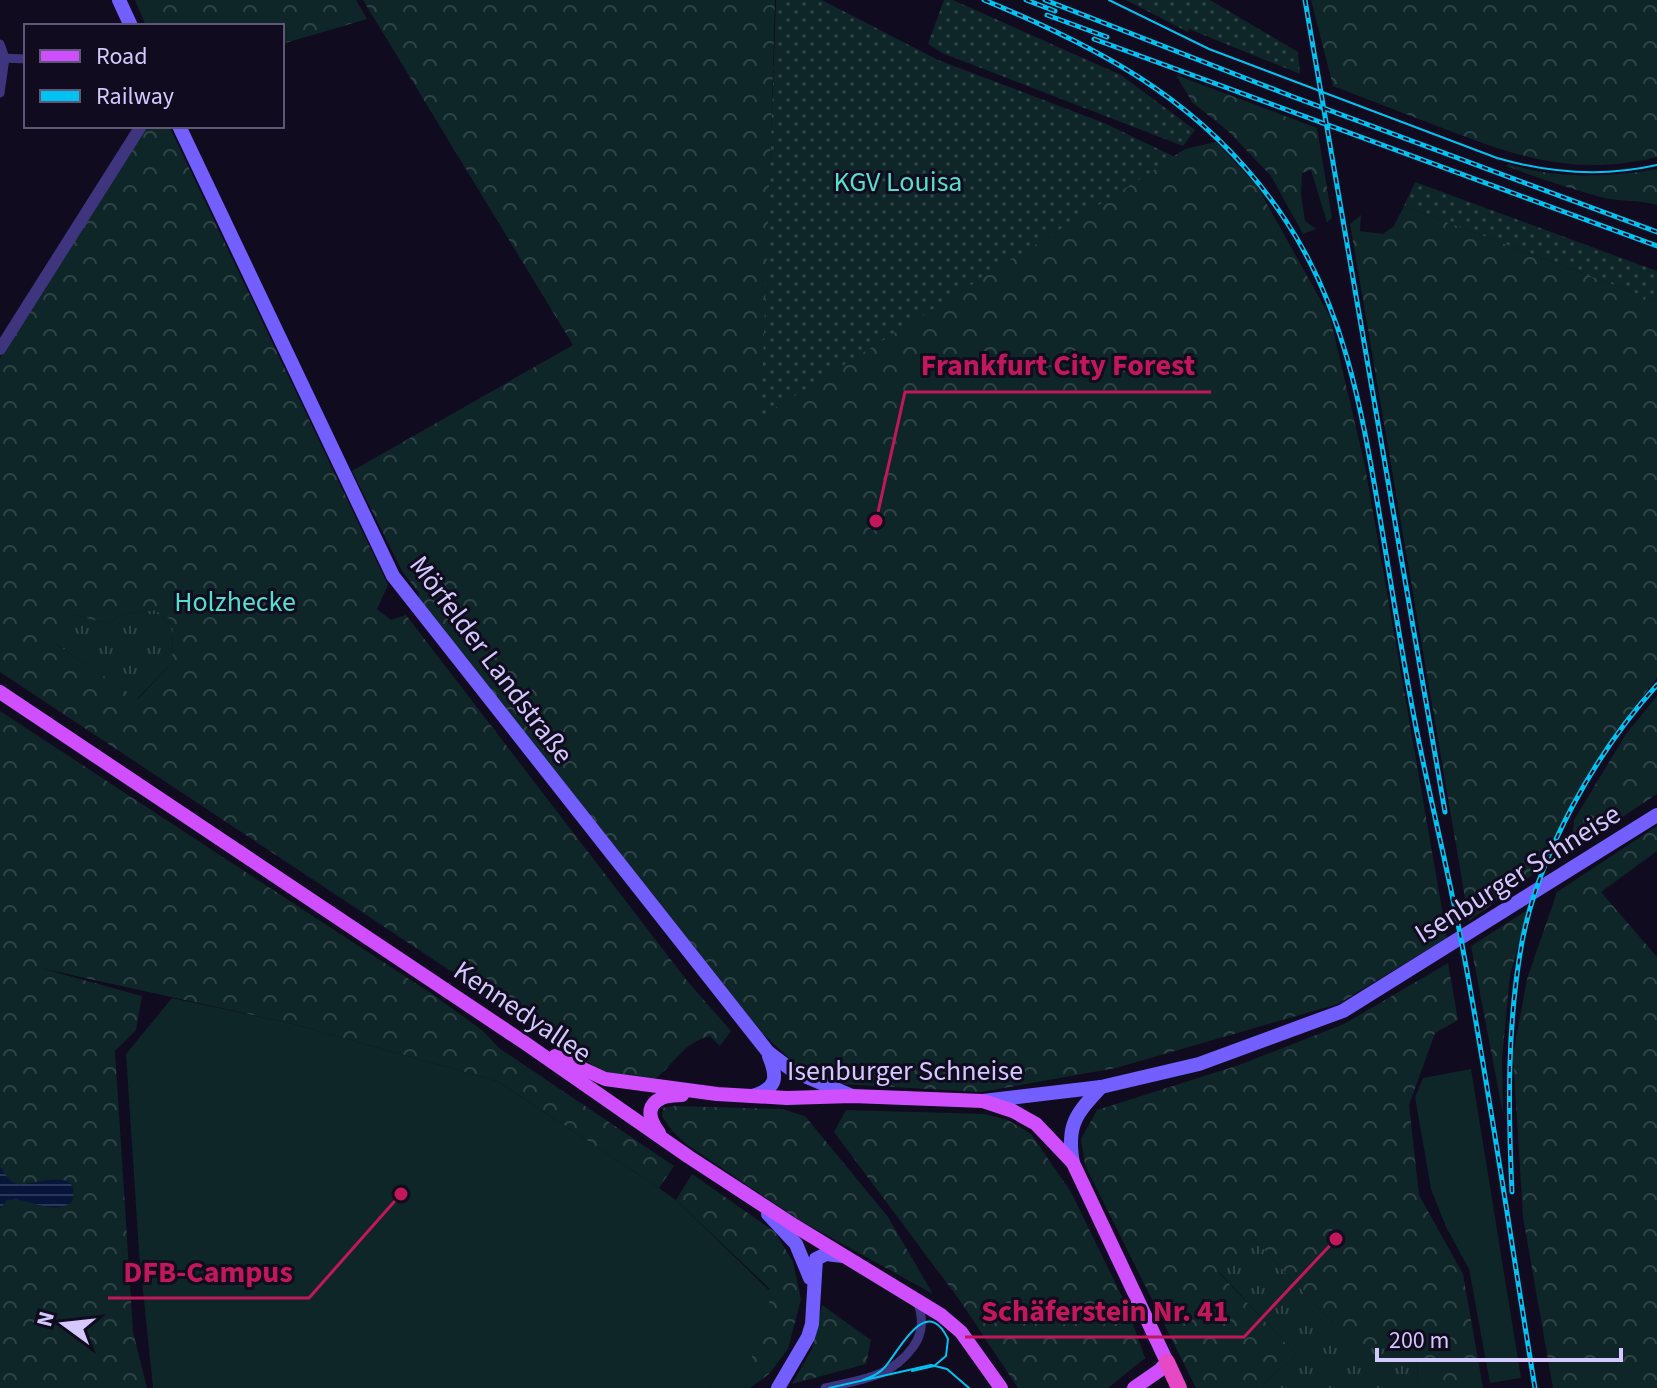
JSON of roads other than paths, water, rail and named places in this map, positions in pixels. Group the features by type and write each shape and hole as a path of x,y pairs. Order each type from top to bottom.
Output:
{"highway":[{"path":"1167,1362 1179,1388"}],"main road":[{"path":"119,0 130,24"},
{"name":"Mörfelder Landstraße","path":"180,128 393,576 768,1052 793,1071 852,1096"},
{"name":"Kennedyallee","path":"0,692 664,1139 843,1256 917,1300 958,1329 1001,1388"},
{"name":"Isenburger Schneise","path":"525,1043 605,1079 753,1096 983,1101 1101,1087 1199,1064 1343,1011 1657,815"},
{"path":"753,1096 767,1090 775,1079 768,1052"},
{"path":"1101,1087 1078,1114 1071,1127 1069,1143 1073,1163 1167,1362 1134,1388"},
{"path":"664,1139 650,1116 656,1100 666,1095 727,1094"},
{"path":"983,1101 1013,1111 1036,1124 1073,1163"},
{"path":"755,1199 758,1206 776,1220 796,1244 813,1287"},
{"path":"778,1388 808,1337 814,1312 817,1257 826,1254 843,1256"}],"street":[{"path":"0,44 0,93"},
{"path":"2,58 24,59"},
{"path":"0,349 140,128"},
{"path":"825,1388 879,1375 898,1366 917,1341 922,1323 917,1300"}],"water":[{"path":"0,1166 10,1180 18,1184 55,1180 70,1183 72,1202 48,1207 7,1200 0,1209"}],"tram line":[{"path":"1109,0 1209,49 1497,158 1577,172 1617,171 1657,165"},
{"path":"863,1380 883,1369 905,1339 922,1323 931,1322 940,1326 948,1339 946,1356 934,1366 912,1371"},
{"path":"829,1388 931,1365 947,1369 969,1388"}],"railway":[{"path":"984,0 1030,19 1114,62 1190,114 1225,146 1257,181 1286,221 1306,254 1336,322 1364,431 1402,652 1471,991 1535,1388"},
{"path":"1026,0 1055,11"},
{"path":"1045,0 1291,96 1657,232"},
{"path":"1305,0 1445,812"},
{"path":"1047,15 1107,37"},
{"path":"1094,39 1657,246"},
{"path":"1512,1192 1509,1098 1511,1035 1517,973 1530,908 1556,839 1573,805 1613,741 1657,685"}],"place":[{"name":"Frankfurt City Forest","path":"876,521"},
{"name":"DFB-Campus","path":"401,1194"},
{"name":"Schäferstein Nr. 41","path":"1336,1239"}],"park label":[{"name":"KGV Louisa","path":"898,181"},
{"name":"Holzhecke","path":"235,601"}]}
